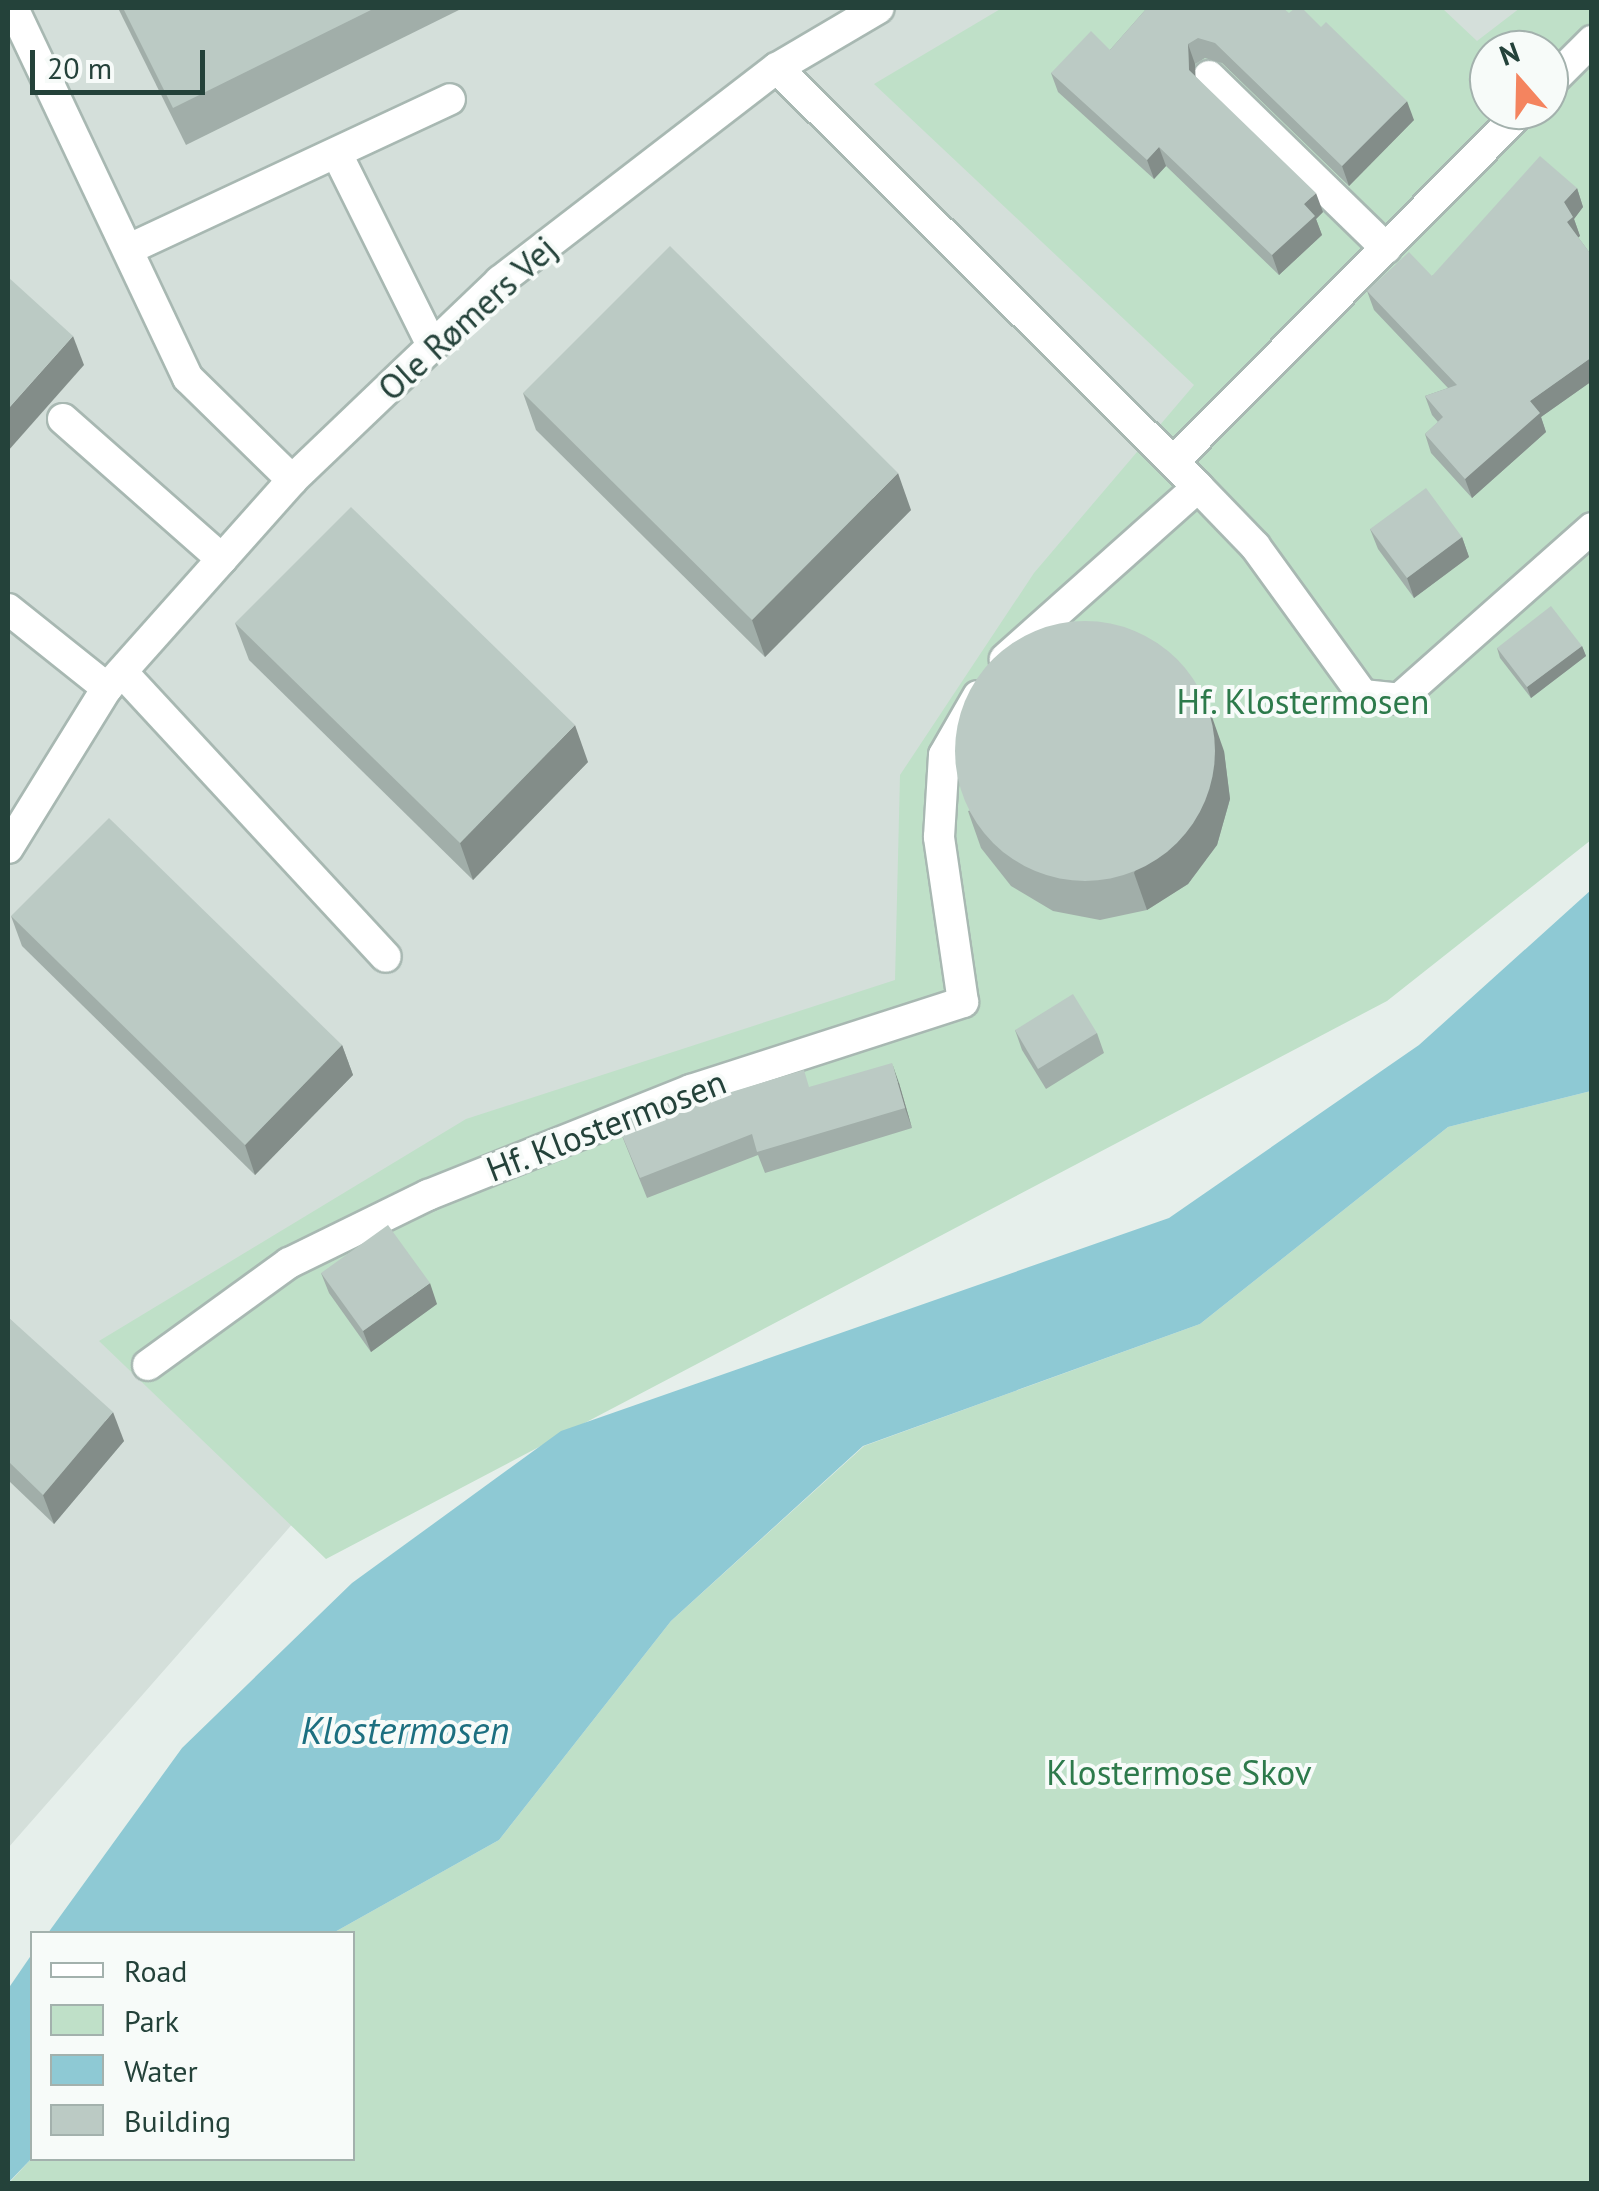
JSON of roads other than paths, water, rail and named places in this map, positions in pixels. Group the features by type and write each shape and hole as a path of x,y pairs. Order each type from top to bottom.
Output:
{"street":[{"path":"13,8 188,378 292,480"},
{"name":"Ole Rømers Vej","path":"8,848 114,680 292,480 500,281 778,68 879,8"},
{"path":"1569,64 1592,41"},
{"path":"778,68 1255,546 1363,694 1399,699 1592,528"},
{"path":"1209,76 1386,248"},
{"path":"130,249 450,99"},
{"path":"1173,462 1503,130"},
{"path":"336,154 432,345"},
{"path":"63,419 222,558"},
{"name":"Hf. Klostermosen","path":"148,1365 289,1263 428,1195 691,1090 964,1002 939,837 944,755 993,670 1198,487"},
{"path":"8,609 114,680 386,957"}],"water":[{"name":"Klostermosen","path":"1591,890 1591,1091 1448,1127 1200,1324 863,1446 671,1621 499,1840 337,1931 49,1931 182,1748 352,1583 561,1431 1169,1218 1419,1045"},
{"path":"30,1957 30,2160 8,2183 8,1989"}],"park label":[{"name":"Klostermose Skov","path":"1179,1772"}]}
